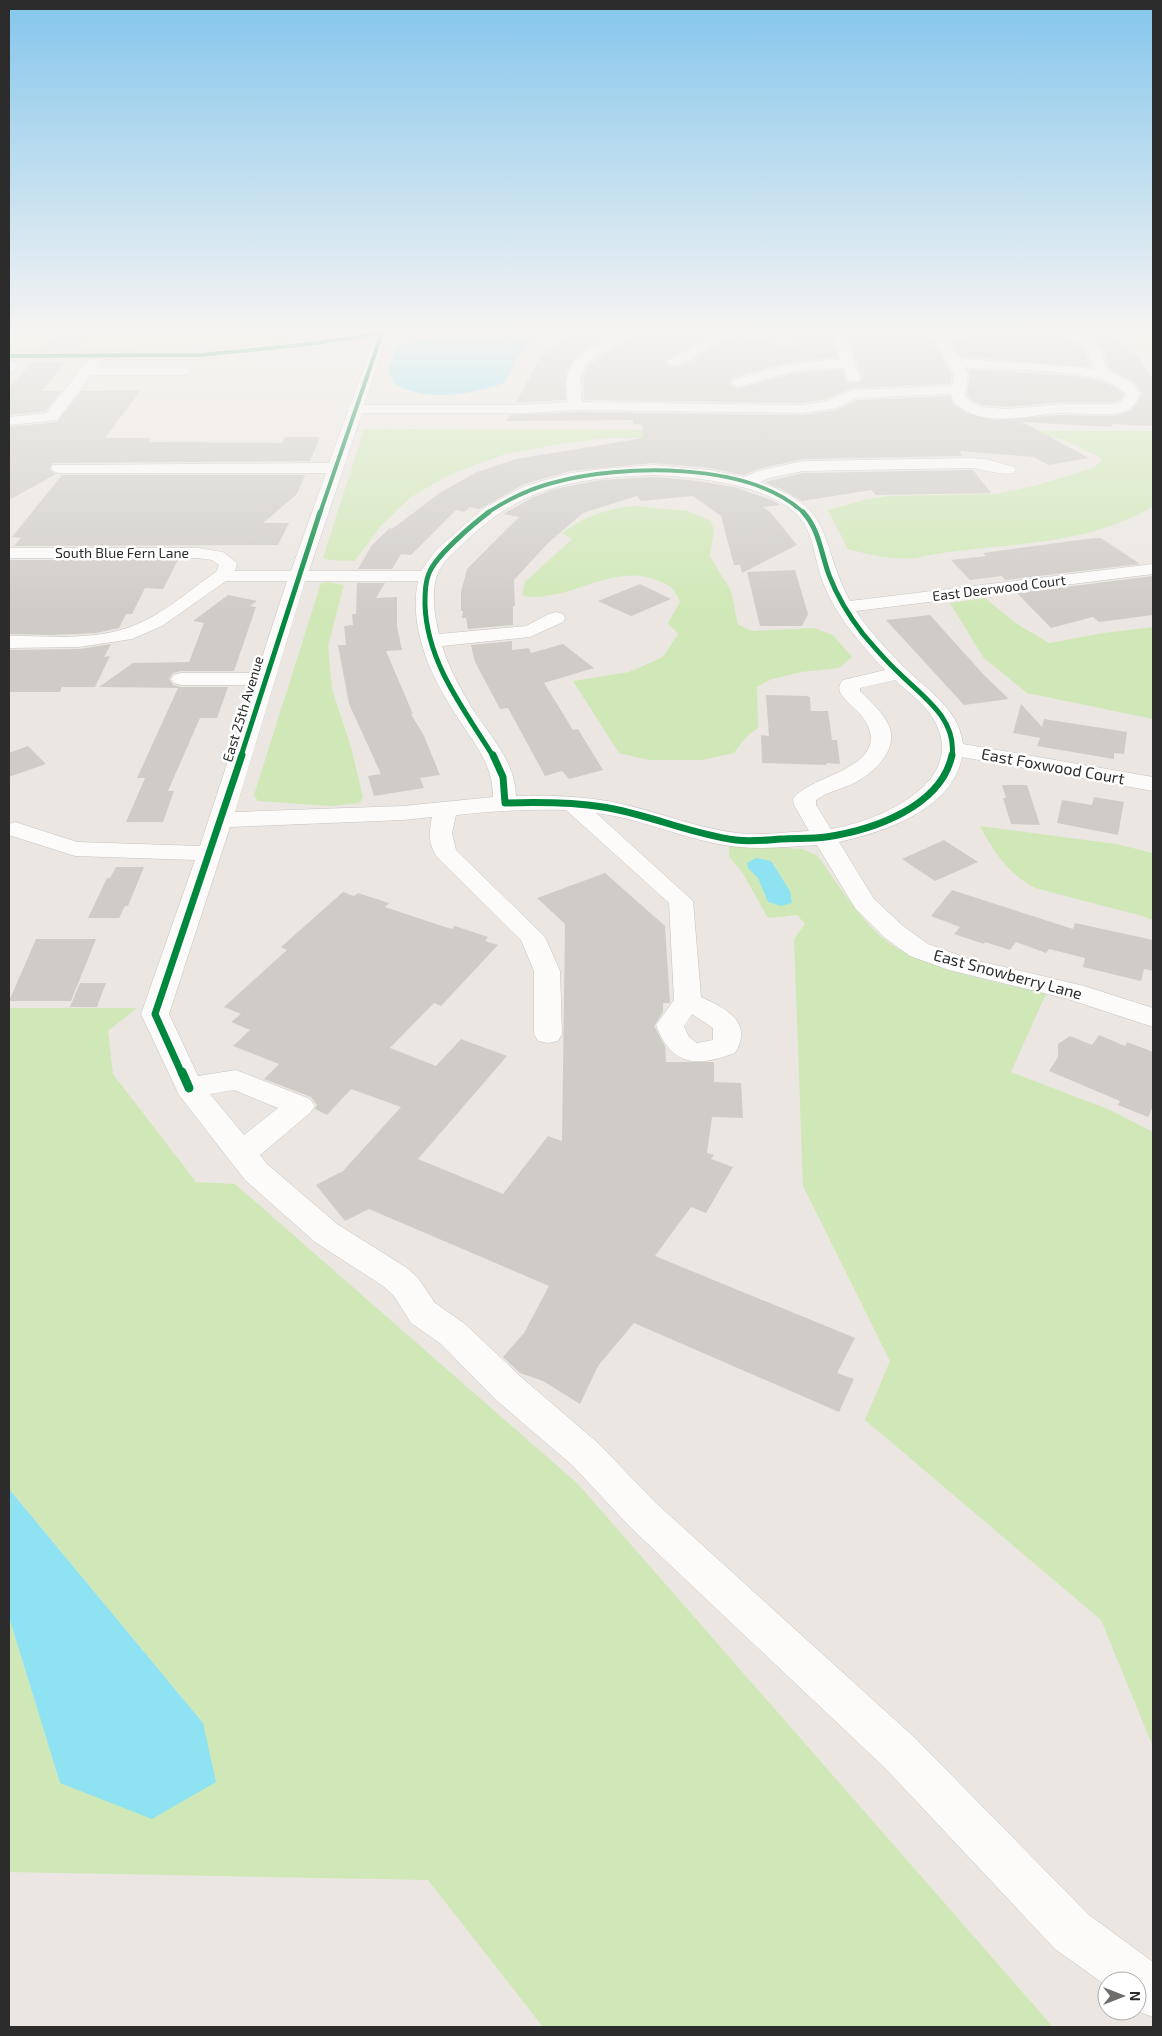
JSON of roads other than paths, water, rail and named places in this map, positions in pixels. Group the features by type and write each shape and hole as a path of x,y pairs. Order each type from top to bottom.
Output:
{"street":[{"name":"East 25th Avenue","path":"350,423 299,573 222,820 154,1014 189,1088 256,1172 326,1233 395,1277 406,1287 423,1313 453,1334 508,1388 585,1454 643,1515 900,1754 1072,1932 1111,1959 1153,1994"},
{"path":"747,482 779,470 820,465 971,463 986,464 1008,470"},
{"path":"59,468 336,468"},
{"path":"222,820 402,813 505,803 544,802 604,807 690,830 737,840 825,837 873,825 908,810 937,787 950,769 954,749 947,725 936,708 899,673 867,637 844,607 823,556 819,536 813,521 799,508 780,495 747,482 691,472 653,470 600,473 552,482 524,492 492,510 444,553 429,573 425,610 438,662 453,694 496,760 503,777 505,803"},
{"name":"South Blue Fern Lane","path":"9,552 198,553 217,556 228,563 225,572"},
{"name":"East Deerwood Court","path":"844,607 1153,569"},
{"path":"9,642 82,640 127,635 145,628 225,572 429,573"},
{"path":"432,642 530,631 556,618"},
{"name":"East Snowberry Lane","path":"899,673 853,682 849,686 851,694 874,716 880,733 880,743 876,754 862,770 812,792 804,799 805,805 864,903 894,932 919,950 958,964 1074,992 1153,1018"},
{"path":"181,679 266,679"},
{"name":"East Foxwood Court","path":"954,749 1153,784"},
{"path":"574,805 681,901 688,1001"},
{"path":"446,809 440,833 445,852 532,937 548,972 548,1034"},
{"path":"15,829 75,849 211,853"},
{"path":"189,1088 236,1080 300,1106 241,1154"}],"water":[{"path":"756,858 771,861 790,891 792,903 781,906 768,902 758,878 748,868 747,863"},
{"path":"9,1489 203,1723 216,1782 152,1819 60,1783 9,1617"}]}
